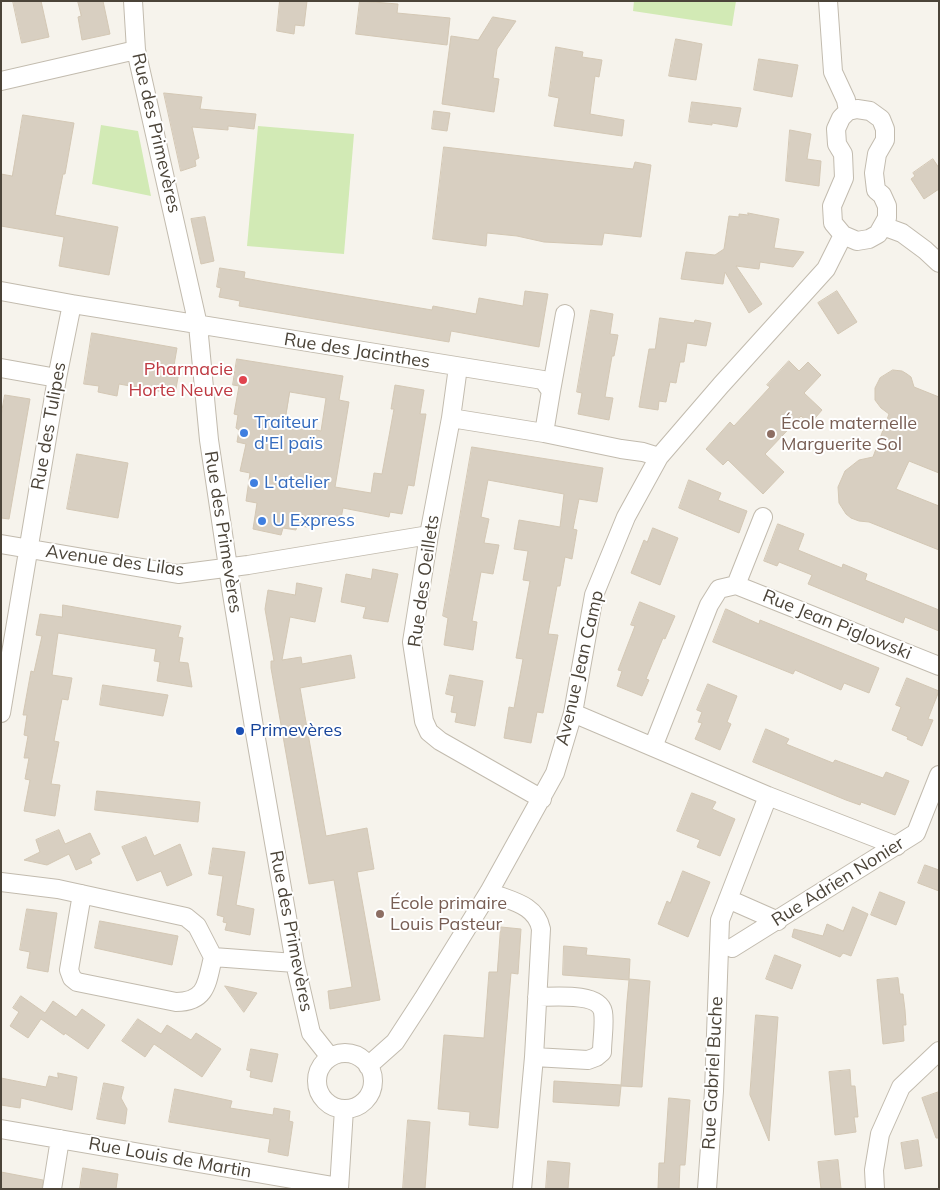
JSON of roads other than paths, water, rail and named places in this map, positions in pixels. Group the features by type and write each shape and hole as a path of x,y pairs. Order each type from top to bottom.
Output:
{"street":[{"name":"Rue des Primevères","path":"133,1 136,50 198,325 209,440 255,734 295,964 311,1034 330,1057"},
{"path":"828,1 833,72 846,100 848,112"},
{"path":"1,81 136,50"},
{"path":"857,109 870,111 881,120 885,129 885,140 877,154 874,173 876,190 882,195 887,206 887,218 883,226 878,234 869,239 857,240 843,235 833,223 832,206 844,178 843,154 837,144 836,129 841,118 848,112 857,109"},
{"path":"883,226 902,233 926,250 939,263"},
{"name":"Avenue Jean Camp","path":"368,1066 395,1042 489,892 555,773 573,713 594,595 626,517 659,457 826,269 843,235"},
{"name":"Rue des Jacinthes","path":"1,291 198,325 542,380 551,392"},
{"name":"Rue des Tulipes","path":"1,713 56,378 72,304"},
{"path":"544,433 565,314"},
{"name":"Rue des Oeillets","path":"458,367 451,418 428,535 412,642 424,721 429,732 440,741 542,799"},
{"path":"1,368 56,378"},
{"path":"451,418 544,433 643,452 659,457"},
{"path":"653,747 709,604 719,589 736,585 763,517"},
{"name":"Avenue des Lilas","path":"1,544 178,574 229,568 428,535"},
{"name":"Rue Jean Piglowski","path":"736,585 939,666"},
{"path":"573,713 768,796 897,846"},
{"name":"Rue Adrien Nonier","path":"725,953 916,833 939,775"},
{"name":"Rue Gabriel Buche","path":"707,1189 725,953 720,920 768,796"},
{"path":"1,882 58,889 82,894 186,917 197,926 213,957 206,986 196,999 176,1002 77,982 72,978 69,970 82,894"},
{"path":"489,892 532,910 539,919 541,929 534,1057 522,1189"},
{"path":"728,898 778,921"},
{"path":"213,957 295,964"},
{"path":"534,1057 588,1060 602,1052 603,1011 597,1002 587,998 537,997"},
{"path":"875,1189 874,1170 880,1134 901,1087 939,1051"},
{"path":"338,1054 355,1055 368,1066 372,1083 366,1098 352,1108 335,1107 322,1096 318,1088 317,1079 319,1070 330,1057 338,1054"},
{"path":"339,1188 344,1108"},
{"name":"Rue Louis de Martin","path":"1,1129 339,1188"},
{"path":"52,1189 60,1139"}],"place":[{"name":"Pharmacie Horte Neuve","path":"243,380"},
{"name":"Traiteur d'El païs","path":"244,433"},
{"name":"École maternelle Marguerite Sol","path":"771,434"},
{"name":"L'atelier","path":"254,483"},
{"name":"U Express","path":"262,521"},
{"name":"Primevères","path":"240,731"},
{"name":"École primaire Louis Pasteur","path":"380,914"}]}
